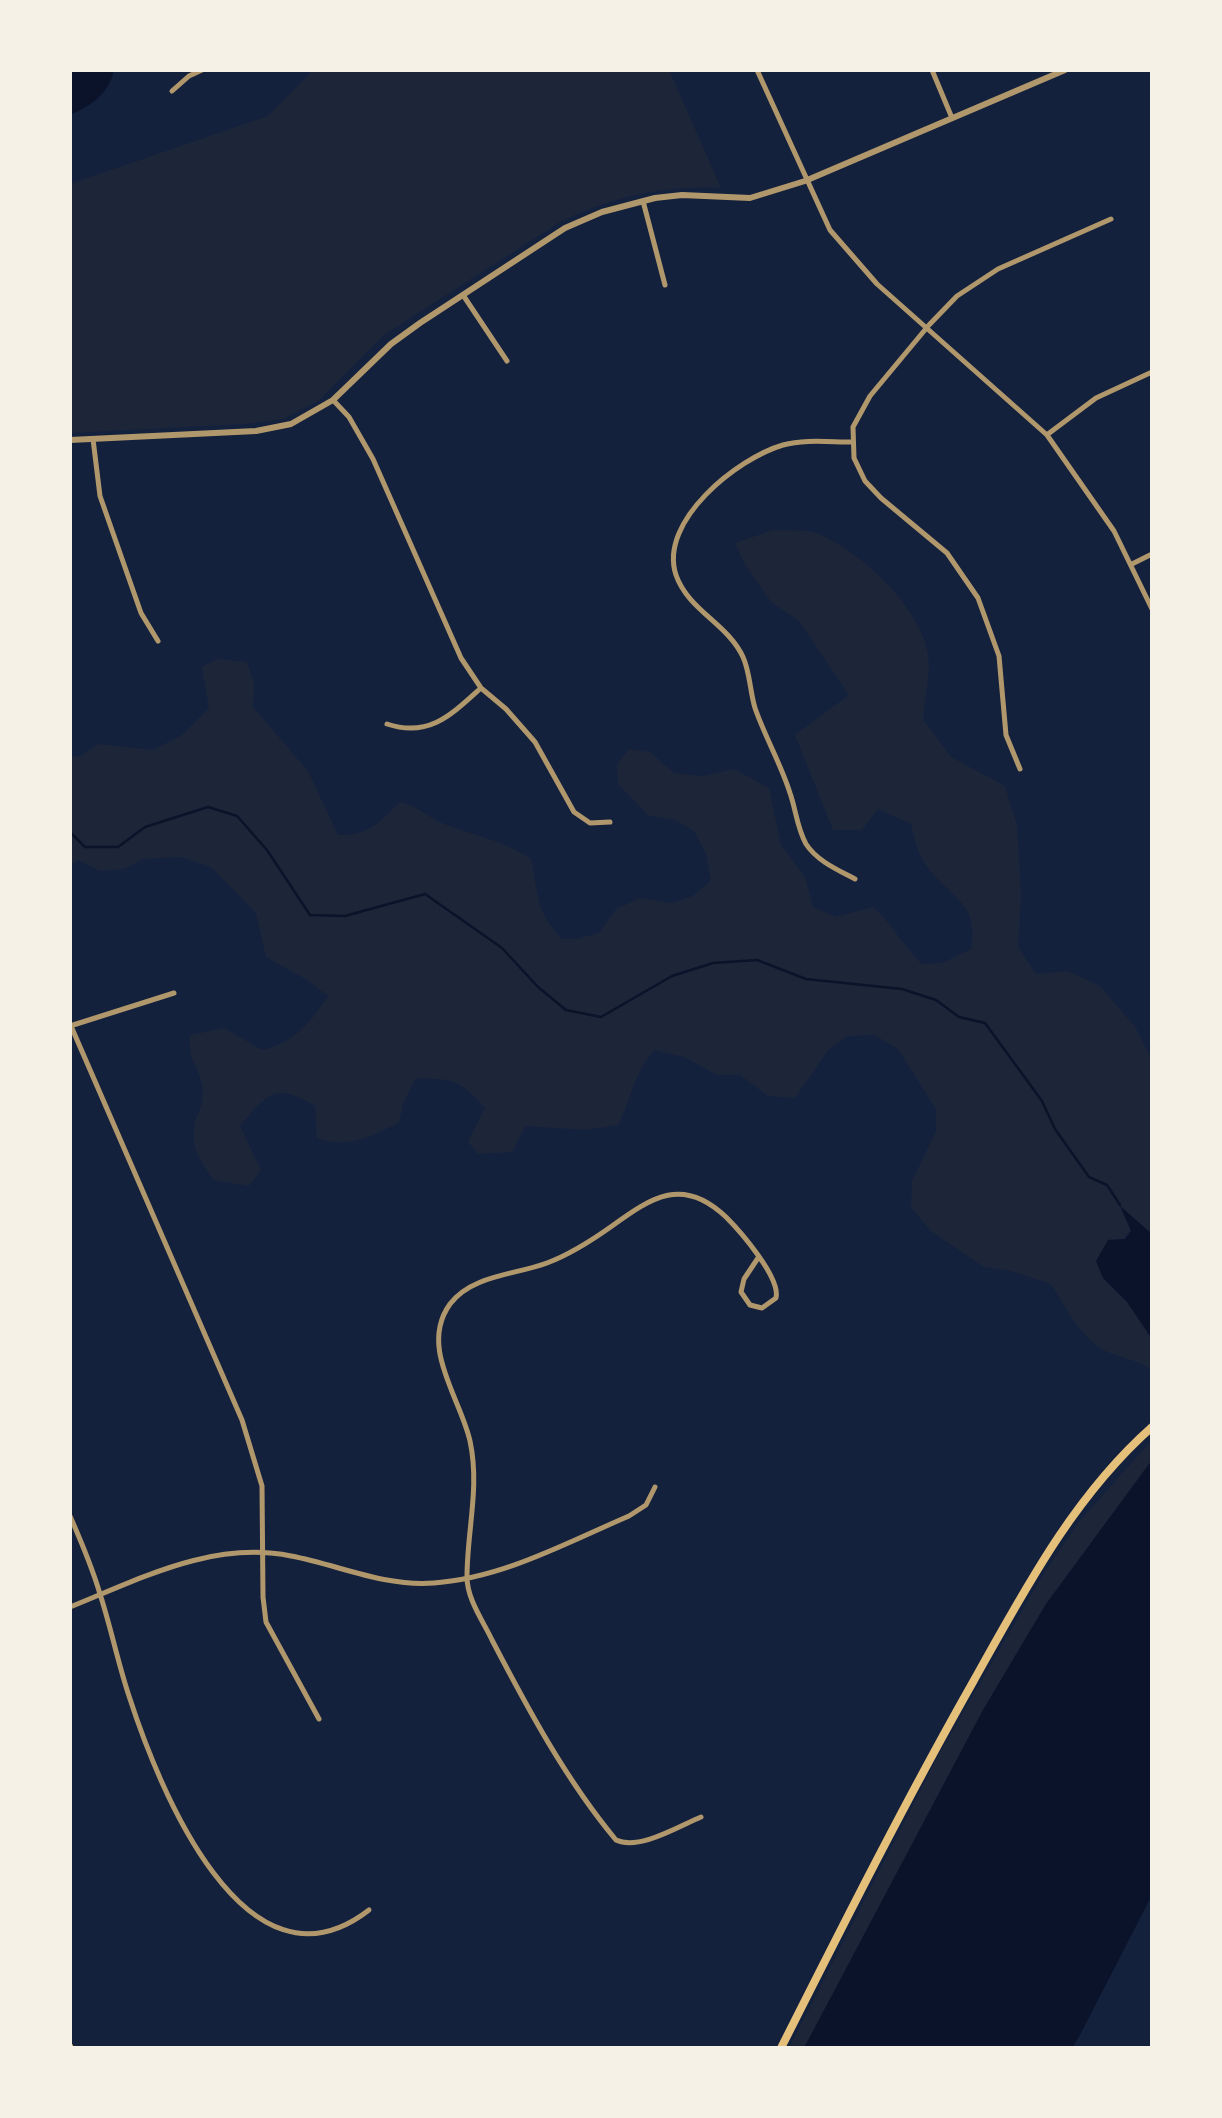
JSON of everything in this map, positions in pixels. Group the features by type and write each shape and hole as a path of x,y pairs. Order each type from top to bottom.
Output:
{"main road":[{"path":"781,2048 911,1790 1018,1599 1086,1497 1152,1427"}],"street":[{"path":"172,91 200,70"},
{"path":"756,70 830,230 877,284 1048,435 1114,530 1152,609"},
{"path":"932,70 952,118"},
{"path":"70,440 274,429 333,400 392,344 565,228 643,200 682,195 750,198 805,180 1066,70"},
{"path":"643,200 664,285"},
{"path":"1020,768 1006,735 998,656 978,598 946,553 865,480 858,470 852,427 859,412 926,328 957,296 998,269 1111,219"},
{"path":"463,295 508,361"},
{"path":"1048,435 1096,398 1152,372"},
{"path":"333,400 367,448 453,642 481,688 535,742 574,812 590,822 610,822"},
{"path":"94,439 100,496 141,614 158,641"},
{"path":"852,442 784,445 754,459 686,514 674,543 673,559 686,595 733,640 744,658 755,708 785,775 808,846 828,864 855,879"},
{"path":"1131,564 1152,554"},
{"path":"386,724 406,730 427,728 481,688"},
{"path":"174,993 70,1026 242,1420 262,1486 266,1622 319,1720"},
{"path":"701,1817 642,1841 624,1844 616,1840 562,1765 525,1704 474,1604 466,1580 474,1502 473,1454 466,1422 444,1372 439,1346 444,1316 458,1295 469,1287 551,1262 586,1245 643,1203 670,1194 692,1196 716,1208 758,1258 778,1290 774,1302 762,1308 750,1304 741,1292 744,1279 758,1258"},
{"path":"70,1607 202,1557 289,1555 373,1578 404,1582 466,1580 513,1566 629,1516 646,1505 655,1488"},
{"path":"70,1516 100,1595 128,1696 146,1744 192,1839 234,1899 264,1922 291,1934 326,1932 369,1910"}],"shaded area":[{"path":"70,70 114,70 98,98 70,115"},
{"path":"313,70 669,70 721,188 639,194 560,222 384,335 318,401 283,419 70,433 70,184 268,116"},
{"path":"773,530 814,532 836,543 873,570 906,606 926,646 929,665 923,719 951,757 1005,786 1017,825 1021,895 1018,947 1036,974 1068,971 1100,986 1136,1028 1152,1061 1152,1234 1122,1208 1131,1230 1123,1239 1108,1240 1103,1278 1127,1302 1152,1339 1152,1370 1092,1342 1072,1319 1051,1284 984,1267 932,1232 911,1208 912,1181 936,1131 936,1109 898,1049 874,1035 848,1036 829,1049 795,1098 768,1096 740,1075 717,1075 684,1057 654,1050 636,1079 618,1125 586,1130 525,1126 512,1152 478,1154 468,1142 485,1108 469,1092 447,1080 415,1079 399,1123 349,1142 317,1138 315,1106 290,1094 265,1099 240,1126 261,1170 249,1186 214,1180 198,1156 195,1122 203,1089 191,1055 190,1035 224,1028 262,1050 284,1042 300,1030 328,996 266,957 256,913 211,867 180,857 143,859 124,869 100,871 78,860 70,866 70,757 80,756 98,744 153,750 182,735 209,708 202,667 217,659 247,662 254,684 253,707 308,771 338,835 366,830 400,802 442,823 508,846 531,859 542,911 562,939 599,933 616,909 640,898 672,903 693,896 711,880 706,854 695,832 676,820 649,816 618,784 617,764 629,749 650,752 674,773 703,776 734,769 769,788 781,845 805,877 813,907 836,917 873,907 922,964 942,963 971,949 971,920 924,862 911,824 878,809 862,830 833,830 795,735 849,695 799,621 772,603 735,543"},
{"path":"1120,1206 1152,1234 1152,1339 1127,1302 1103,1278 1096,1261 1108,1240 1125,1239 1131,1231"},
{"path":"1152,1440 1152,1460 1046,1604 983,1710 804,2048 789,2048 940,1752 1044,1573 1078,1523"},
{"path":"1152,1460 1152,1895 1080,2035 1072,2048 804,2048 983,1710 1046,1604"}],"waterway":[{"path":"70,832 85,847 118,847 145,827 208,807 237,816 267,850 310,915 345,916 425,894 502,948 566,1010 601,1017 672,976 713,963 757,960 806,979 902,989 936,1000 959,1017 985,1023 1042,1101 1055,1129 1089,1177 1107,1185 1120,1205"}]}
